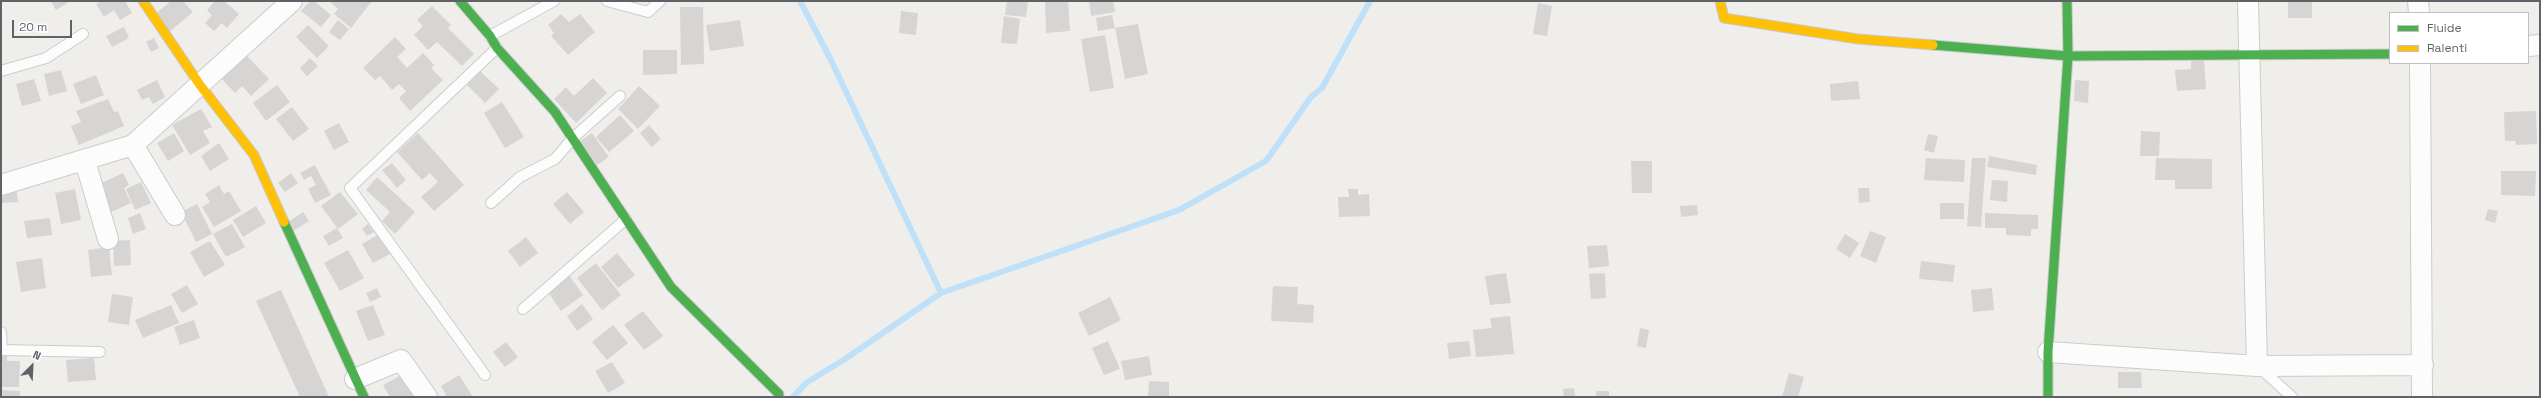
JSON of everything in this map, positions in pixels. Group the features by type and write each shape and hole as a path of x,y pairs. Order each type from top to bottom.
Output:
{"street":[{"path":"143,1 200,85 254,155 364,397"},
{"path":"1,184 85,161 133,145 292,1"},
{"path":"460,1 490,36 497,48 555,112 671,287 780,396"},
{"path":"1720,1 1724,18 1732,20 1858,39 2068,56 2389,54"},
{"path":"2048,397 2048,352 2068,56 2068,1"},
{"path":"2248,1 2257,366"},
{"path":"2418,1 2419,12"},
{"path":"2529,46 2540,45"},
{"path":"2420,64 2422,397"},
{"path":"133,145 175,215"},
{"path":"85,161 108,239"},
{"path":"2048,352 2257,366 2423,365"},
{"path":"355,379 401,360 427,397"}],"lane":[{"path":"490,36 554,1"},
{"path":"607,1 648,12 660,1"},
{"path":"1,71 46,58 83,34"},
{"path":"485,375 350,188 497,48"},
{"path":"491,203 520,177 555,159 573,138 620,96"},
{"path":"524,308 626,219"},
{"path":"1,332 2,350 100,352"},
{"path":"2257,366 2292,397"}],"building":[{"path":"51,1 71,1 56,10"},
{"path":"101,1 125,1 132,13 120,20 114,10 104,17 96,4"},
{"path":"171,1 183,1 193,12 168,33 154,15"},
{"path":"215,1 224,1 239,14 227,28 222,23 214,31 205,23 212,15 207,10"},
{"path":"310,1 314,1 331,15 321,27 301,11"},
{"path":"333,1 372,1 351,28 334,14 338,9 331,3"},
{"path":"1007,1 1028,1 1026,17 1005,15"},
{"path":"1045,1 1068,1 1070,31 1046,33"},
{"path":"1089,1 1113,1 1115,12 1091,16"},
{"path":"2288,1 2312,1 2312,18 2288,18"},
{"path":"1538,3 1552,6 1547,36 1533,34"},
{"path":"432,6 451,25 448,28 474,54 462,66 437,42 428,50 414,35 423,26 417,20"},
{"path":"680,7 703,7 704,64 681,65"},
{"path":"901,11 918,13 916,35 899,33"},
{"path":"561,14 569,22 580,14 595,32 568,55 551,36 554,33 548,25"},
{"path":"1112,15 1115,28 1098,31 1096,18"},
{"path":"1004,16 1020,19 1017,44 1001,43"},
{"path":"338,20 349,29 340,40 329,32"},
{"path":"740,20 744,46 710,51 706,25"},
{"path":"1138,24 1148,74 1125,79 1115,28"},
{"path":"308,25 329,46 317,58 296,37"},
{"path":"124,27 129,38 112,47 106,36"},
{"path":"1105,35 1114,88 1090,92 1081,39"},
{"path":"395,37 406,49 397,57 407,68 423,53 434,65 431,68 443,80 410,111 399,98 406,91 399,84 392,90 380,76 375,80 363,68"},
{"path":"154,38 159,48 151,52 146,42"},
{"path":"643,50 677,50 677,74 643,75"},
{"path":"247,56 269,79 251,96 242,86 235,93 222,79"},
{"path":"310,58 318,66 307,76 300,68"},
{"path":"2204,59 2206,89 2177,91 2175,70 2191,69 2191,60"},
{"path":"61,70 67,91 49,96 44,74"},
{"path":"480,71 499,89 485,103 467,85"},
{"path":"96,75 104,95 81,104 73,84"},
{"path":"593,78 607,93 576,123 554,99 566,87 574,96"},
{"path":"34,79 41,101 22,106 16,84"},
{"path":"157,80 165,97 153,104 149,97 142,100 137,90"},
{"path":"2075,80 2089,81 2088,103 2074,101"},
{"path":"1858,81 1860,99 1831,101 1830,84"},
{"path":"277,85 290,102 266,121 253,103"},
{"path":"639,86 660,106 638,129 618,109"},
{"path":"108,99 114,112 118,111 124,126 79,145 71,126 81,122 76,111"},
{"path":"502,102 524,137 505,148 484,113"},
{"path":"292,107 309,129 293,141 276,119"},
{"path":"201,109 212,127 203,131 210,143 190,155 172,125"},
{"path":"2536,111 2537,144 2516,145 2515,141 2505,141 2504,112"},
{"path":"620,115 634,131 609,152 596,137"},
{"path":"339,123 349,142 334,150 324,131"},
{"path":"649,125 661,139 652,147 640,133"},
{"path":"2141,131 2160,132 2159,156 2140,156"},
{"path":"174,133 184,151 168,161 157,143"},
{"path":"418,133 464,185 434,211 421,197 438,182 430,173 422,180 397,152"},
{"path":"592,133 609,157 597,165 580,141"},
{"path":"1928,134 1938,136 1934,153 1924,150"},
{"path":"219,143 229,159 210,171 201,156"},
{"path":"1989,156 2037,165 2036,175 1987,167"},
{"path":"1926,158 1965,160 1964,182 1924,180"},
{"path":"1972,158 1986,158 1981,227 1967,226"},
{"path":"2156,158 2212,159 2212,189 2175,189 2175,180 2155,180"},
{"path":"1631,161 1652,161 1652,193 1632,193"},
{"path":"392,163 406,180 397,188 382,170"},
{"path":"315,165 331,195 315,203 308,189 316,185 311,176 304,180 300,173"},
{"path":"2501,171 2536,171 2535,196 2501,195"},
{"path":"123,173 129,185 124,188 131,203 107,214 95,186"},
{"path":"291,173 298,183 285,192 278,183"},
{"path":"377,177 415,212 395,234 382,221 390,212 366,190"},
{"path":"1992,180 2008,181 2007,202 1990,200"},
{"path":"141,182 151,203 135,210 126,189"},
{"path":"219,185 224,194 229,191 241,211 214,227 202,207 210,202 205,194"},
{"path":"16,186 18,202 1,203 1,188"},
{"path":"1858,188 1869,188 1870,202 1859,203"},
{"path":"75,189 81,220 61,224 55,193"},
{"path":"1348,189 1358,189 1358,195 1369,194 1370,216 1339,217 1338,197 1349,197"},
{"path":"340,192 358,214 338,229 321,206"},
{"path":"567,192 584,212 570,224 553,204"},
{"path":"1940,203 1964,203 1964,219 1940,219"},
{"path":"197,204 212,234 196,242 181,212"},
{"path":"1697,205 1698,215 1681,217 1680,206"},
{"path":"256,206 266,223 243,237 233,220"},
{"path":"2488,209 2498,211 2495,223 2485,220"},
{"path":"303,212 309,221 293,231 288,222"},
{"path":"140,213 146,229 133,234 128,218"},
{"path":"1985,213 2038,215 2038,229 2031,229 2031,236 2006,235 2006,228 1985,228"},
{"path":"50,218 52,235 27,238 24,221"},
{"path":"232,224 245,247 226,257 213,234"},
{"path":"368,224 374,232 367,236 362,229"},
{"path":"337,228 343,238 329,246 323,236"},
{"path":"1870,231 1886,237 1876,263 1860,256"},
{"path":"379,234 390,254 373,263 362,244"},
{"path":"1845,234 1859,243 1850,258 1836,249"},
{"path":"526,237 538,253 520,267 508,251"},
{"path":"130,240 131,265 114,266 113,241"},
{"path":"210,241 225,265 204,277 190,252"},
{"path":"1607,245 1609,266 1589,268 1587,246"},
{"path":"109,247 112,275 91,277 88,250"},
{"path":"348,250 364,278 340,291 324,263"},
{"path":"617,253 635,275 618,288 601,267"},
{"path":"42,258 46,288 21,292 16,262"},
{"path":"1921,261 1955,265 1953,282 1919,279"},
{"path":"596,263 621,295 602,310 577,278"},
{"path":"1506,273 1511,303 1490,305 1485,276"},
{"path":"1605,273 1606,298 1591,299 1589,274"},
{"path":"569,275 583,295 561,311 547,291"},
{"path":"187,285 198,304 182,313 171,294"},
{"path":"1273,286 1298,287 1297,304 1314,305 1313,323 1271,321"},
{"path":"377,288 381,297 370,302 366,293"},
{"path":"1992,288 1994,310 1973,312 1971,290"},
{"path":"281,290 329,397 300,397 256,301"},
{"path":"112,294 133,297 129,325 108,322"},
{"path":"1110,297 1121,320 1089,336 1078,313"},
{"path":"582,304 593,319 577,331 567,316"},
{"path":"171,305 179,323 143,338 135,320"},
{"path":"373,305 385,335 368,341 356,311"},
{"path":"643,311 663,336 644,350 624,325"},
{"path":"1510,316 1514,354 1476,357 1473,330 1492,328 1490,318"},
{"path":"194,320 200,338 180,345 174,327"},
{"path":"613,325 628,343 607,360 592,342"},
{"path":"1640,328 1649,330 1646,348 1637,346"},
{"path":"1108,341 1120,369 1104,375 1092,348"},
{"path":"1469,341 1471,356 1449,359 1447,343"},
{"path":"506,342 518,357 505,367 493,352"},
{"path":"1,356 7,356 7,361 20,361 19,387 1,387"},
{"path":"1149,356 1152,375 1125,380 1121,361"},
{"path":"94,358 96,380 68,382 66,360"},
{"path":"612,362 625,383 608,393 595,371"},
{"path":"2118,372 2141,372 2142,388 2118,388"},
{"path":"405,373 419,397 390,397 383,385"},
{"path":"1789,373 1804,377 1798,397 1782,397"},
{"path":"459,375 473,397 447,397 441,386"},
{"path":"1149,381 1169,382 1169,397 1148,397"},
{"path":"1574,388 1575,397 1564,397 1563,389"},
{"path":"1,390 20,391 20,397 1,397"},
{"path":"1596,391 1609,391 1609,397 1596,397"}],"waterway":[{"path":"800,1 830,58 941,293"},
{"path":"793,397 806,383 845,359 941,293 1179,210 1266,161 1311,97 1322,88 1370,1"}],"traffic: fast":[{"path":"460,1 490,36 497,48 555,112 671,287 779,394"},
{"path":"2048,397 2048,352 2068,56 2067,1"},
{"path":"1933,45 2068,56 2389,54"},
{"path":"284,222 364,397"}],"traffic: slow":[{"path":"143,1 200,85 254,155 284,222"},
{"path":"1720,1 1724,18 1858,39 1933,45"}]}
